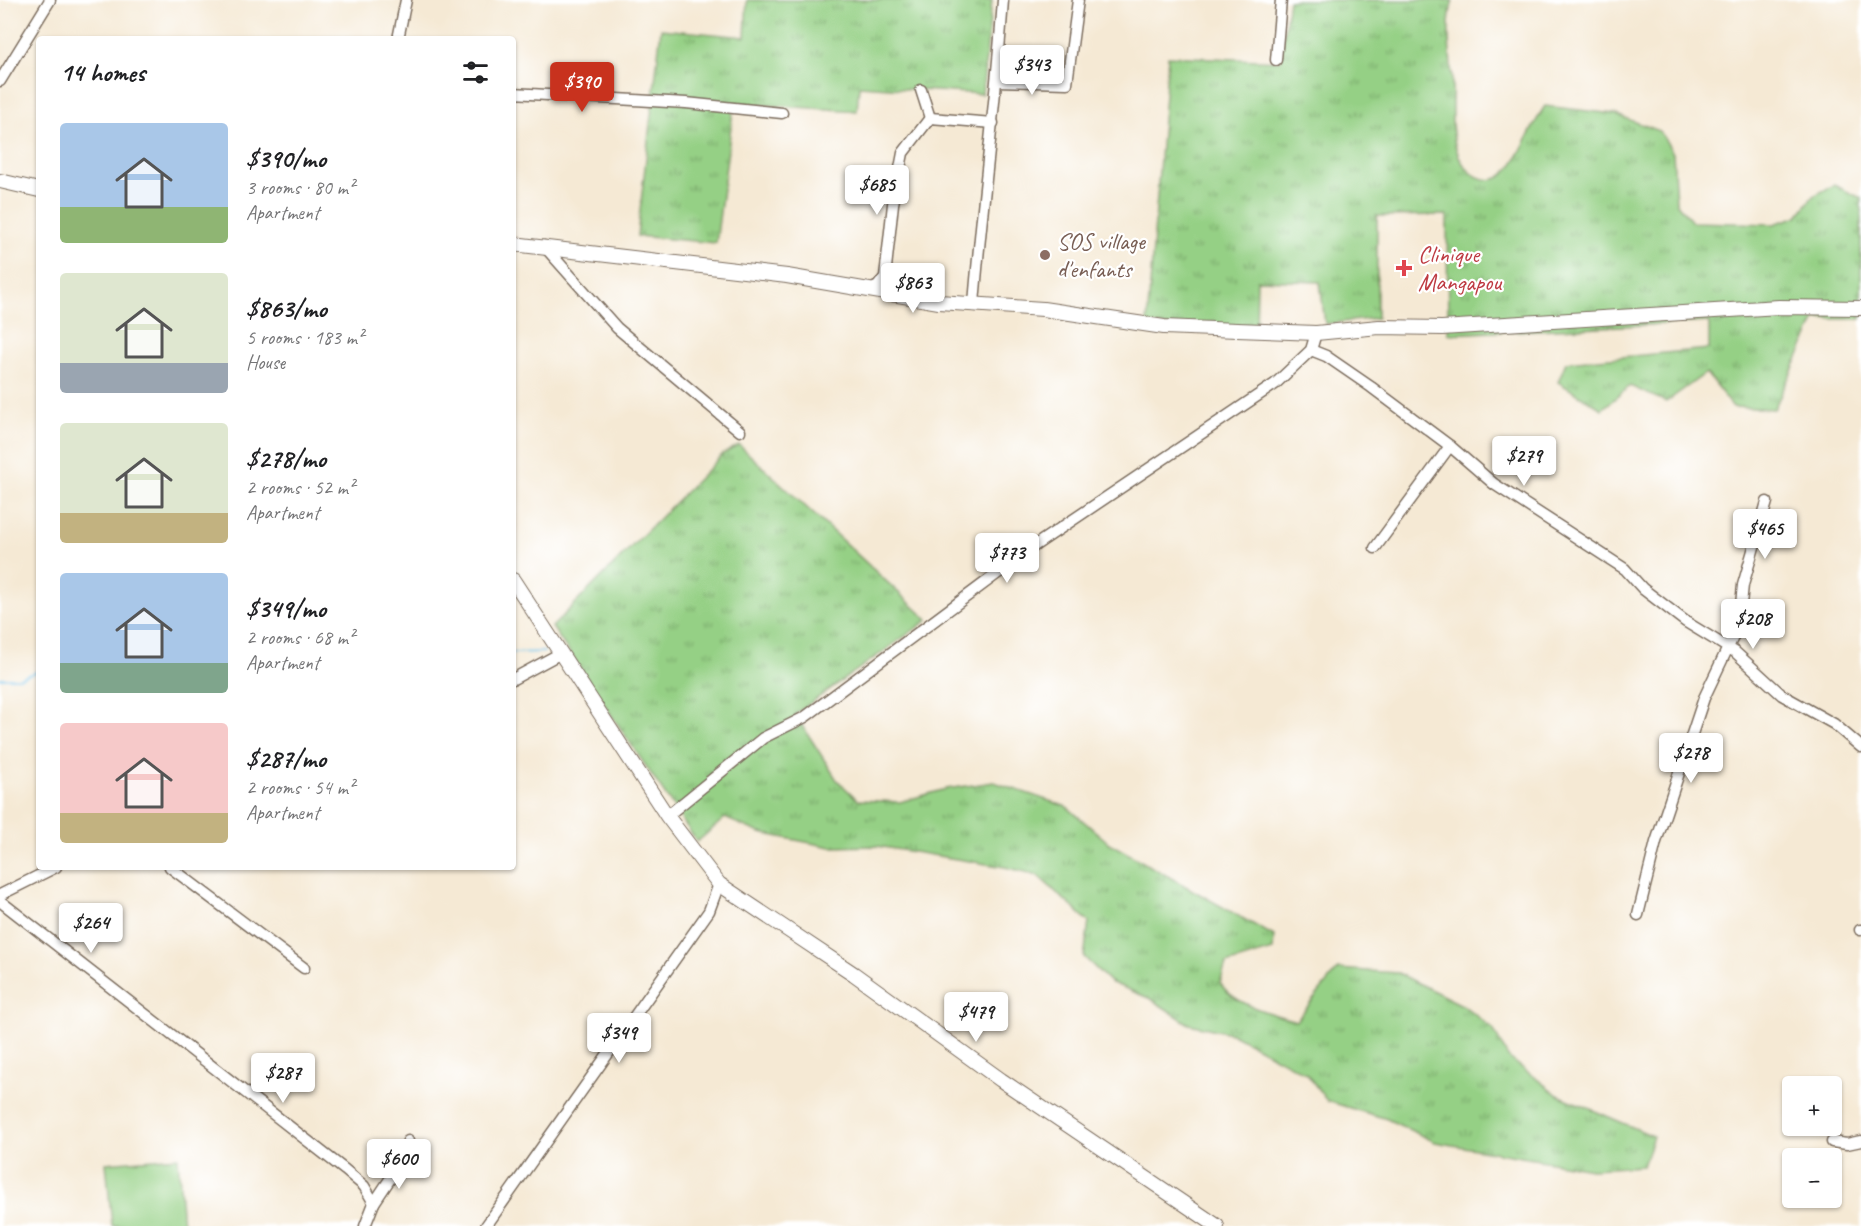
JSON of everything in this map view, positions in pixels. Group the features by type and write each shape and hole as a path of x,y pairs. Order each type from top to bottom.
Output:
{"main road":[{"path":"0,181 36,189"},
{"path":"516,244 787,276 939,302 1112,317 1164,327 1316,333 1379,327 1442,328 1779,307 1861,308"},
{"path":"516,585 667,816 719,884 854,974 1001,1080 1217,1226"}],"street":[{"path":"0,81 50,0"},
{"path":"399,36 406,0"},
{"path":"974,304 983,195 998,81 1003,0"},
{"path":"998,81 1067,83 1078,0"},
{"path":"1276,60 1281,0"},
{"path":"921,90 930,118"},
{"path":"516,93 686,103 782,113"},
{"path":"930,118 993,123"},
{"path":"869,291 878,286 885,277 893,204 903,153 930,118"},
{"path":"544,246 617,328 740,431"},
{"path":"667,816 763,738 805,717 1037,544 1275,384 1311,350 1316,333"},
{"path":"1311,350 1326,356 1450,446 1494,484 1625,569 1642,589 1705,635 1726,647 1782,695 1834,724 1861,747"},
{"path":"1375,548 1411,503 1450,446"},
{"path":"1638,915 1660,831 1704,698 1726,647 1733,637 1740,614 1743,585 1767,502"},
{"path":"516,678 561,653"},
{"path":"0,895 50,870"},
{"path":"174,870 304,968"},
{"path":"486,1226 709,911 719,884"},
{"path":"0,901 345,1170 364,1186 374,1203"},
{"path":"1832,1142 1847,1144 1861,1140"},
{"path":"365,1226 374,1203 400,1164 408,1141"}],"green space":[{"path":"747,0 992,0 982,94 859,86 857,111 734,103 716,243 637,236 661,29 745,37"},
{"path":"1289,0 1453,0 1449,30 1453,134 1457,151 1467,169 1487,180 1496,179 1510,168 1545,106 1614,114 1660,131 1673,153 1676,202 1692,222 1774,224 1798,216 1813,196 1834,185 1861,198 1861,319 1816,319 1774,409 1733,407 1706,373 1666,402 1630,386 1602,409 1558,382 1566,362 1709,349 1709,322 1448,334 1447,215 1377,216 1377,318 1325,324 1320,282 1257,280 1256,336 1147,324 1168,56 1280,61"},
{"path":"739,445 928,620 795,714 837,780 858,800 900,802 946,789 994,782 1067,807 1109,843 1274,936 1273,950 1226,964 1220,983 1235,998 1254,1008 1296,1021 1338,969 1398,973 1464,1006 1493,1029 1508,1057 1558,1095 1653,1136 1643,1166 1591,1169 1435,1142 1387,1119 1327,1101 1307,1074 1231,1033 1189,1024 1151,999 1110,982 1084,957 1089,922 1037,875 1005,867 877,846 831,847 760,833 725,818 697,842 552,627 723,454"},
{"path":"178,1157 183,1226 112,1226 106,1163"}],"waterway":[{"path":"516,653 544,652"},
{"path":"0,678 19,678 36,672"}],"place":[{"name":"SOS village d'enfants","path":"1045,255"},
{"name":"Clinique Mangapou","path":"1404,268"}]}
